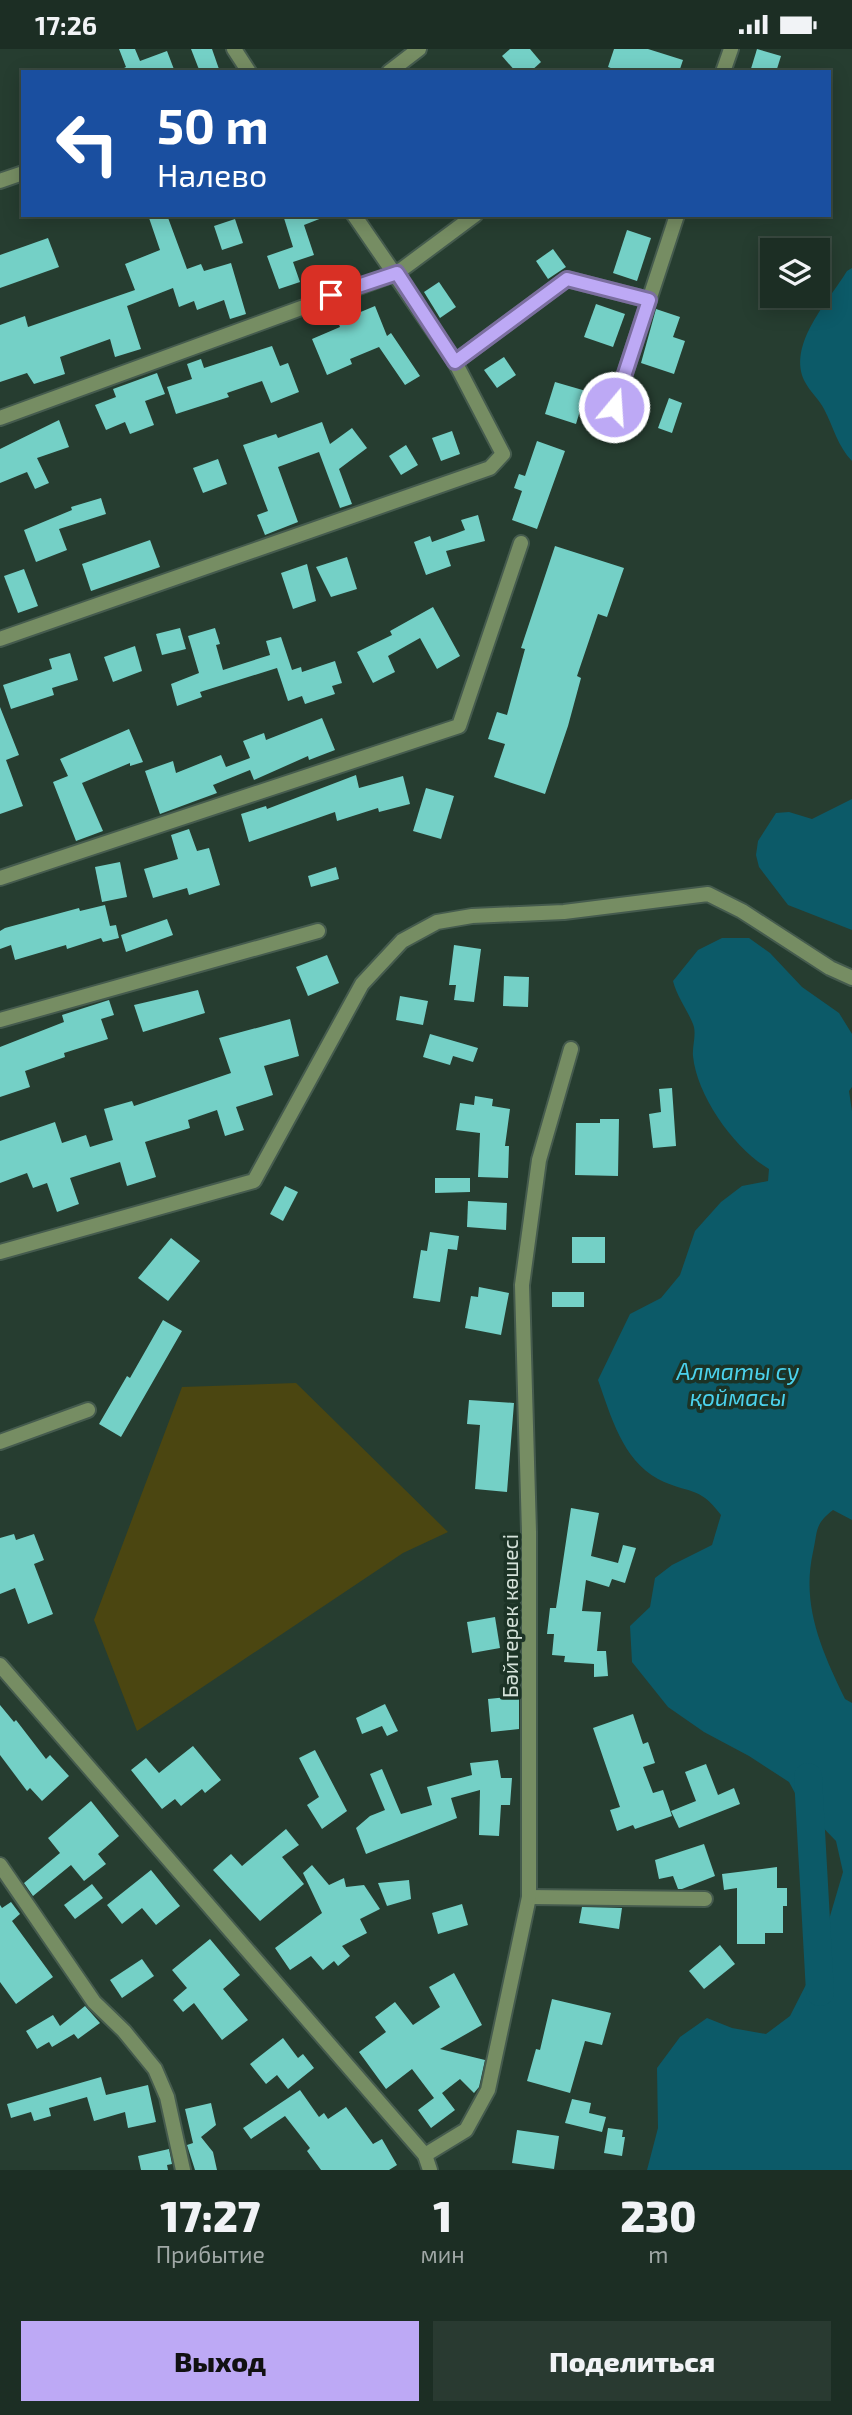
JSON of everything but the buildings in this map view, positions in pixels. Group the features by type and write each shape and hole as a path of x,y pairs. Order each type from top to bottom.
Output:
{"street":[{"path":"234,49 248,70"},
{"path":"392,70 419,49"},
{"path":"724,70 731,49"},
{"path":"0,181 21,174"},
{"path":"0,639 490,468 503,454 455,362 397,273 355,217"},
{"path":"0,418 397,273 472,217"},
{"path":"614,407 676,217"},
{"path":"455,362 567,279 649,300"},
{"path":"0,878 459,726 521,543"},
{"path":"0,1252 254,1181 362,984 401,941 437,922 472,916 564,912 708,894 742,911 830,968 852,978"},
{"path":"0,1020 318,931"},
{"name":"Бәйтерек көшесі","path":"425,2155 466,2130 488,2090 529,1897 529,1532 522,1285 539,1160 570,1049"},
{"path":"0,1442 88,1410"},
{"path":"0,1665 425,2155 430,2170"},
{"path":"0,1864 94,2002 124,2031 155,2069 167,2097 183,2170"},
{"path":"529,1897 705,1899"}],"shaded area":[{"path":"296,1383 448,1532 403,1553 137,1731 94,1620 182,1387"}],"water":[{"path":"852,268 852,461 839,443 822,405 805,382 801,368 801,353 812,324 822,308 830,308 830,296 847,271"},
{"path":"852,799 852,930 788,905 759,867 756,855 758,841 776,813 789,812 812,819"},
{"name":"Алматы су қоймасы","path":"722,938 749,938 770,953 802,987 839,1013 852,1034 852,1087 849,1091 852,1111 852,1520 833,1510 820,1524 810,1572 810,1591 822,1646 845,1699 852,1703 852,2170 647,2170 658,2128 657,2068 680,2037 707,2018 732,2028 766,2034 790,2016 815,1967 843,1872 836,1841 802,1806 789,1782 749,1756 704,1732 668,1707 632,1662 630,1626 650,1607 655,1578 672,1565 712,1545 721,1515 699,1494 658,1479 635,1460 619,1435 598,1380 630,1314 661,1298 680,1275 695,1231 721,1202 742,1186 768,1181 769,1169 743,1149 731,1135 702,1088 693,1056 694,1028 673,981 698,950"}],"waterway":[{"path":"808,1777 820,1992"}],"route":[{"path":"331,295 397,273 455,362 567,279 649,300 614,407"}]}
